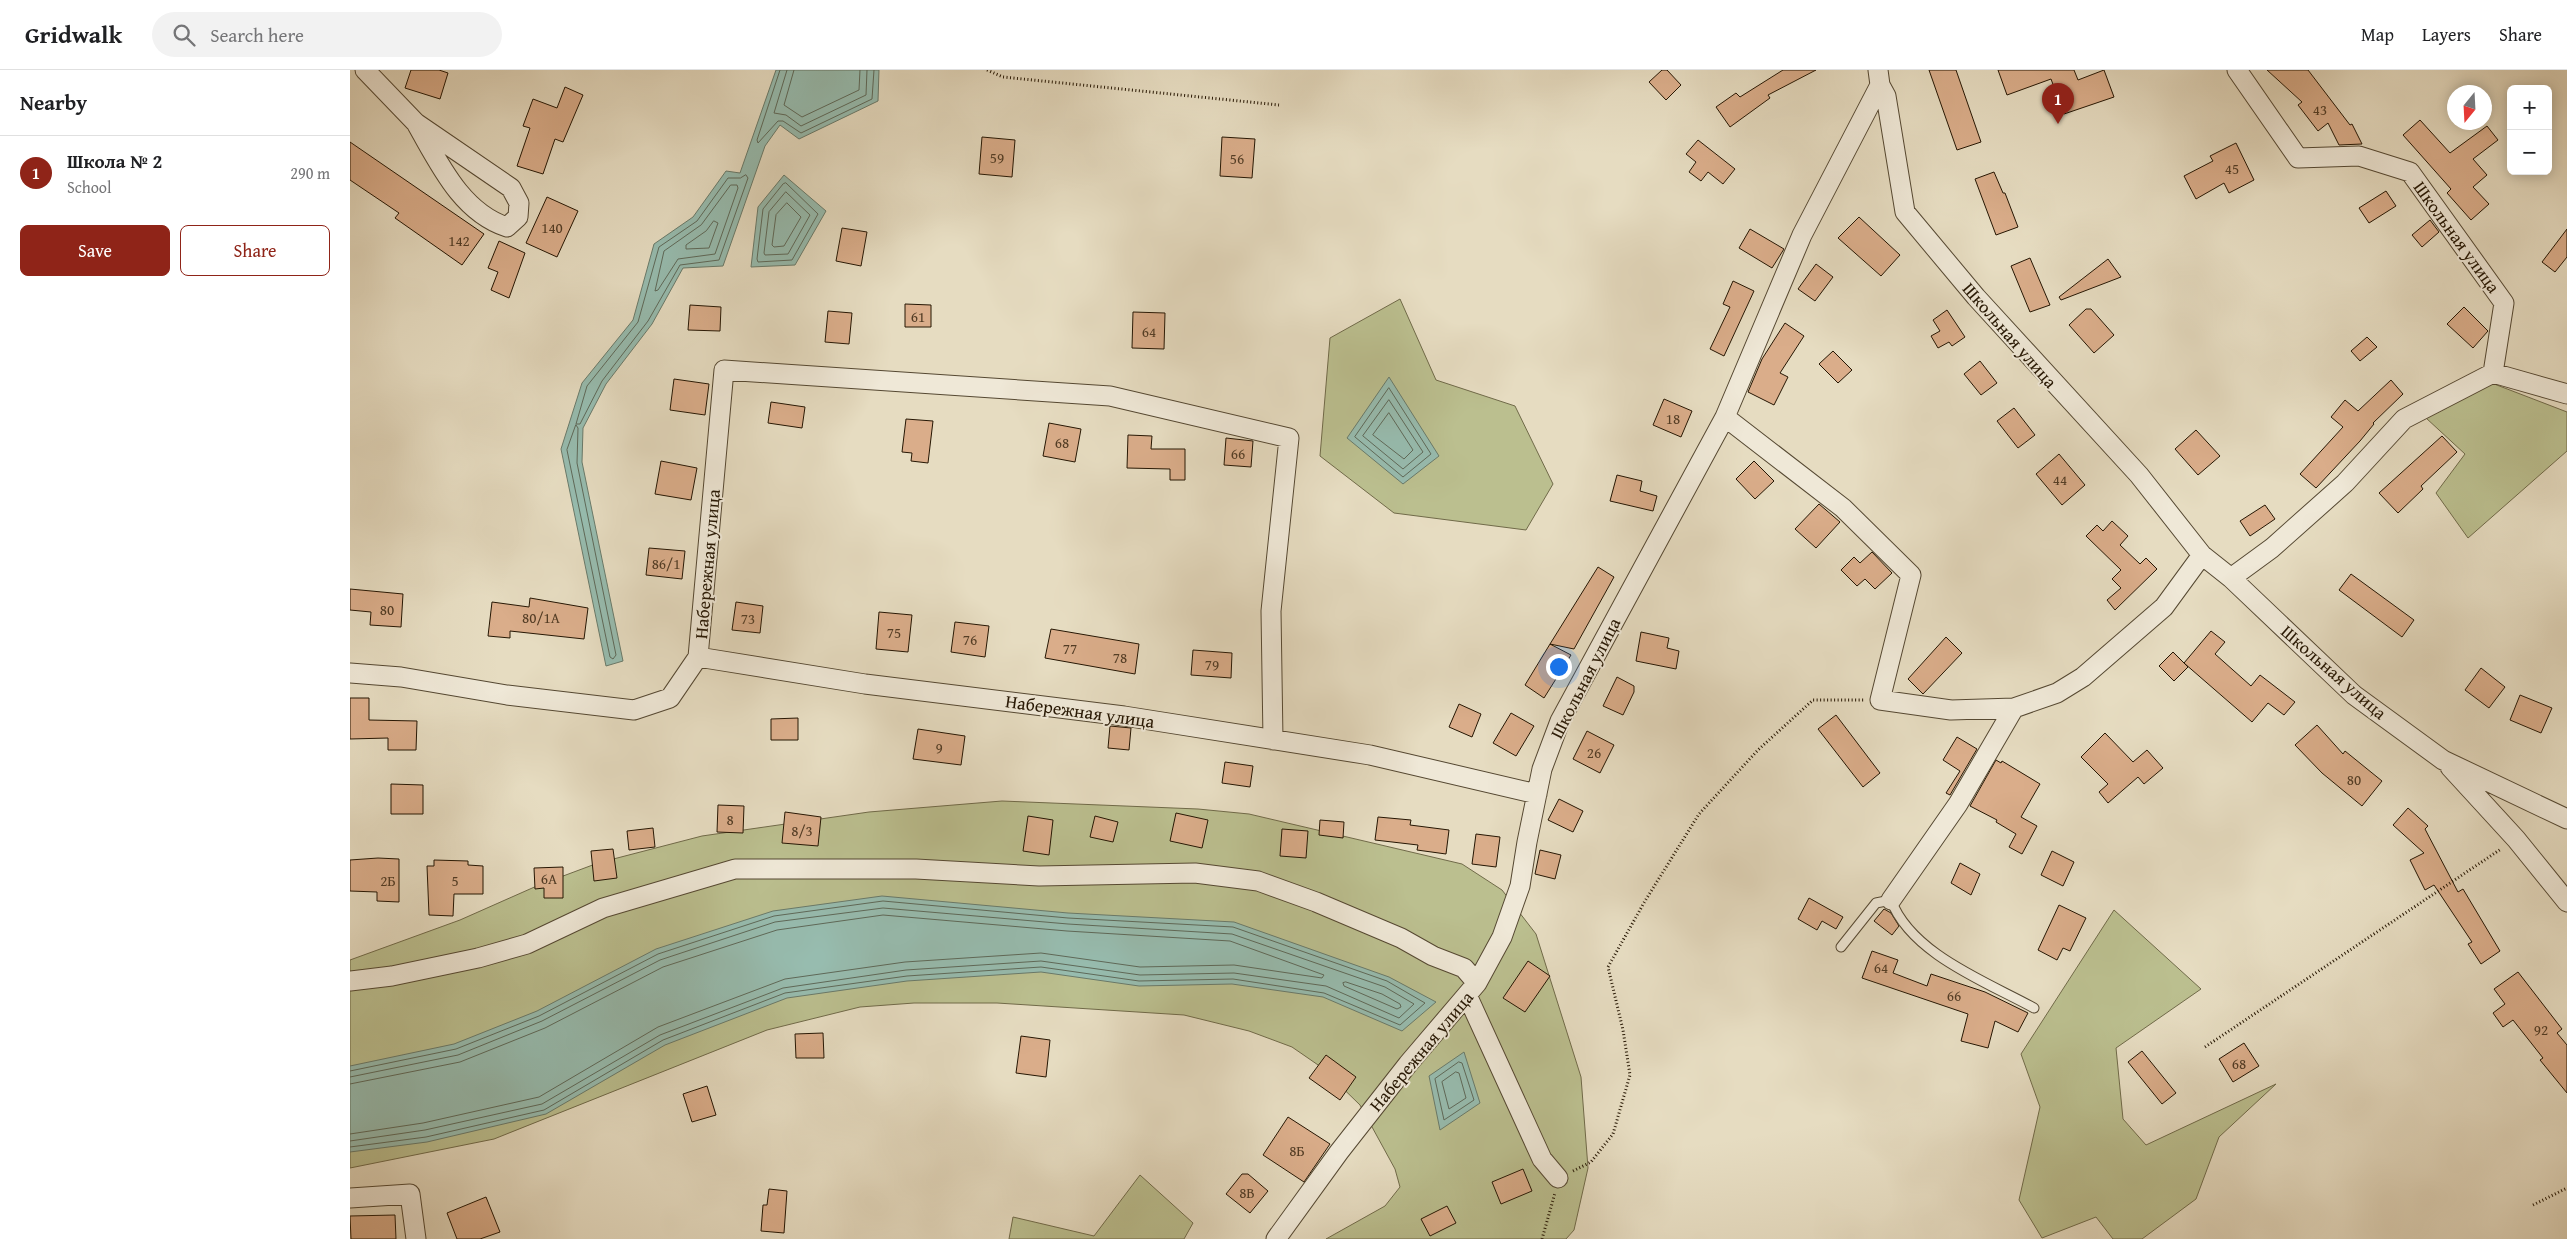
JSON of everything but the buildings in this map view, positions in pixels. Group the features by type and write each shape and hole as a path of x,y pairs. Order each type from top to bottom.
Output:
{"street":[{"path":"365,70 416,123 511,188 519,203 518,216 507,227 490,222 470,205 450,180 416,123"},
{"name":"Школьная улица","path":"2236,70 2298,158 2359,156 2410,172 2504,303 2493,373"},
{"name":"Школьная улица","path":"1472,989 1502,937 1520,886 1542,769 1560,721 1725,417 1802,235 1879,77"},
{"name":"Школьная улица","path":"1879,77 1886,96 1905,212 1982,304 2139,475 2202,555 2231,578 2354,695 2443,760 2567,819"},
{"name":"Набережная улица","path":"1273,740 1271,611 1289,438 1110,396 724,370 698,657 865,684 1124,716 1273,740 1370,755 1537,794"},
{"path":"2231,578 2272,548 2345,483 2404,420 2493,373 2567,394"},
{"path":"1725,417 1842,508 1911,575 1880,700 1951,710 2014,708 2056,692 2084,677 2164,607 2202,555"},
{"path":"350,673 401,677 507,696 634,710 670,698 698,657"},
{"path":"1891,900 1958,804 2014,708"},
{"name":"Школьная улица","path":"2443,760 2516,839 2567,902"},
{"name":"Набережная улица","path":"350,981 392,976 478,958 527,944 603,908 735,869 916,868 1039,876 1195,873 1258,882 1316,902 1401,938 1433,956 1464,968 1472,989 1408,1064 1356,1130 1276,1239"},
{"path":"1472,989 1542,1159 1558,1178"},
{"path":"350,1198 410,1194 416,1239"}],"lane":[{"path":"1841,947 1876,903 1891,900 1896,913 1932,953 2034,1008"}],"path":[{"path":"987,70 1003,76 1279,105"},
{"path":"1542,1239 1558,1178 1591,1162 1613,1134 1630,1076 1623,1030 1608,967 1645,901 1699,814 1758,750 1813,700 1880,700"},
{"path":"2205,1047 2516,839"},
{"path":"2533,1205 2567,1188"}],"green space":[{"path":"1400,299 1436,380 1515,406 1553,484 1526,530 1394,513 1320,456 1330,338"},
{"path":"2489,382 2567,412 2567,451 2468,538 2436,493 2465,454 2426,418"},
{"path":"1002,801 1198,809 1249,814 1462,864 1502,890 1536,934 1581,1077 1588,1168 1574,1230 1566,1239 1326,1239 1385,1206 1400,1187 1395,1169 1360,1105 1321,1067 1292,1047 1249,1031 1184,1015 997,1003 914,1003 860,1007 767,1030 494,1139 350,1168 350,960 460,920 539,885 598,863 702,836 869,812"},
{"path":"2114,910 2201,989 2116,1048 2123,1119 2146,1145 2276,1084 2219,1137 2196,1199 2142,1239 2113,1239 2096,1217 2042,1238 2019,1200 2040,1107 2021,1054"},
{"path":"1140,1175 1193,1223 1184,1239 1009,1239 1013,1217 1094,1236"}],"water":[{"path":"776,70 879,70 878,101 799,139 780,125 765,146 723,266 683,268 652,324 606,384 583,428 582,462 623,661 606,666 561,449 582,383 633,320 654,244 693,217 726,171 740,173"},
{"path":"784,175 826,211 795,265 751,267 758,207"},
{"path":"1389,377 1439,456 1403,484 1347,438"},
{"path":"882,896 1068,913 1234,922 1389,977 1436,1002 1402,1031 1323,997 1232,984 1139,986 1041,972 907,981 787,998 665,1045 546,1114 427,1142 350,1152 350,1066 454,1044 537,1011 656,949 773,911"},
{"path":"1464,1052 1480,1103 1440,1130 1429,1076"}],"place":[{"name":"Школа № 2","path":"2058,124"}]}
